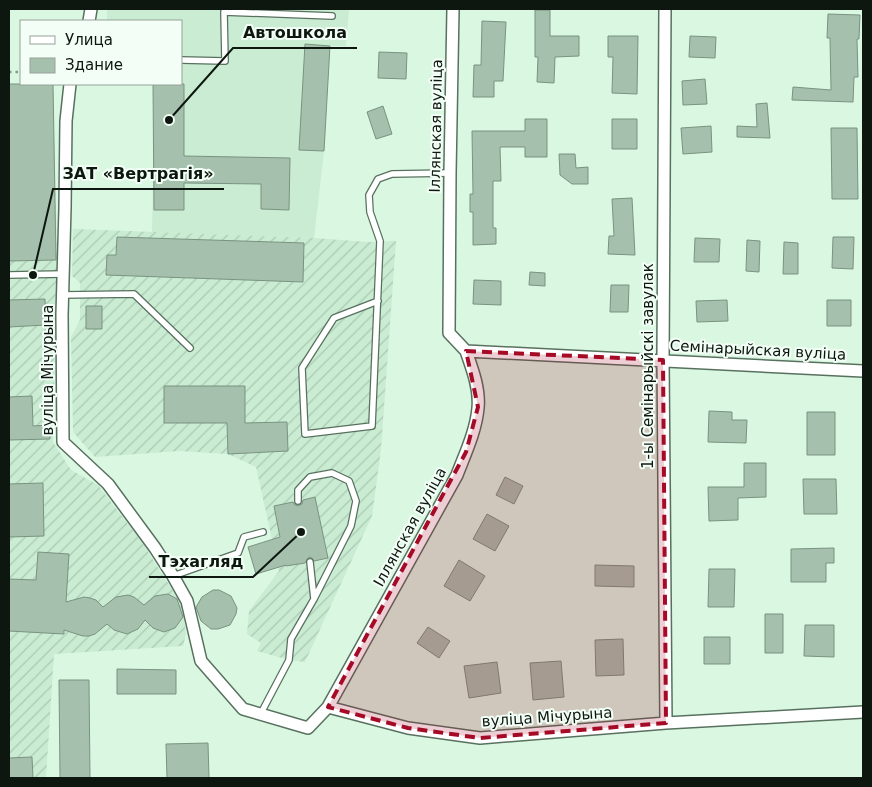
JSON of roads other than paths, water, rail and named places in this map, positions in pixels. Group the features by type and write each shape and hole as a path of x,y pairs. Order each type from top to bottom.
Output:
{"street":[{"name":"Іллянская вуліца","path":"328,708 457,475 473,433 478,407 474,375 466,350 449,333 453,9"},
{"name":"1-ы Семінарыйскі завулак","path":"665,9 662,360 666,723"},
{"name":"вуліца Мічурына","path":"70,85 66,121 62,295 62,442 108,484 155,548 187,601 201,662 243,710 308,728 328,708 408,728 480,738 666,723 863,712"},
{"name":"Семінарыйская вуліца","path":"466,350 863,371"}],"lane":[{"path":"182,60 225,61 224,12 332,16"},
{"path":"378,300 334,318 302,368 305,434 372,426 378,300 380,241 370,212 369,195 378,179 392,174 450,173"},
{"path":"9,275 63,274"},
{"path":"62,295 134,294 190,348"},
{"path":"260,714 289,660 291,639 314,599 351,526 356,501 350,481 332,473 310,477 298,490 298,501"},
{"path":"173,576 238,553 244,537 263,532"},
{"path":"310,562 314,599"}],"place":[{"name":"Автошкола","path":"169,120"},
{"name":"ЗАТ «Вертрагія»","path":"33,275"},
{"name":"Тэхагляд","path":"301,532"}]}
